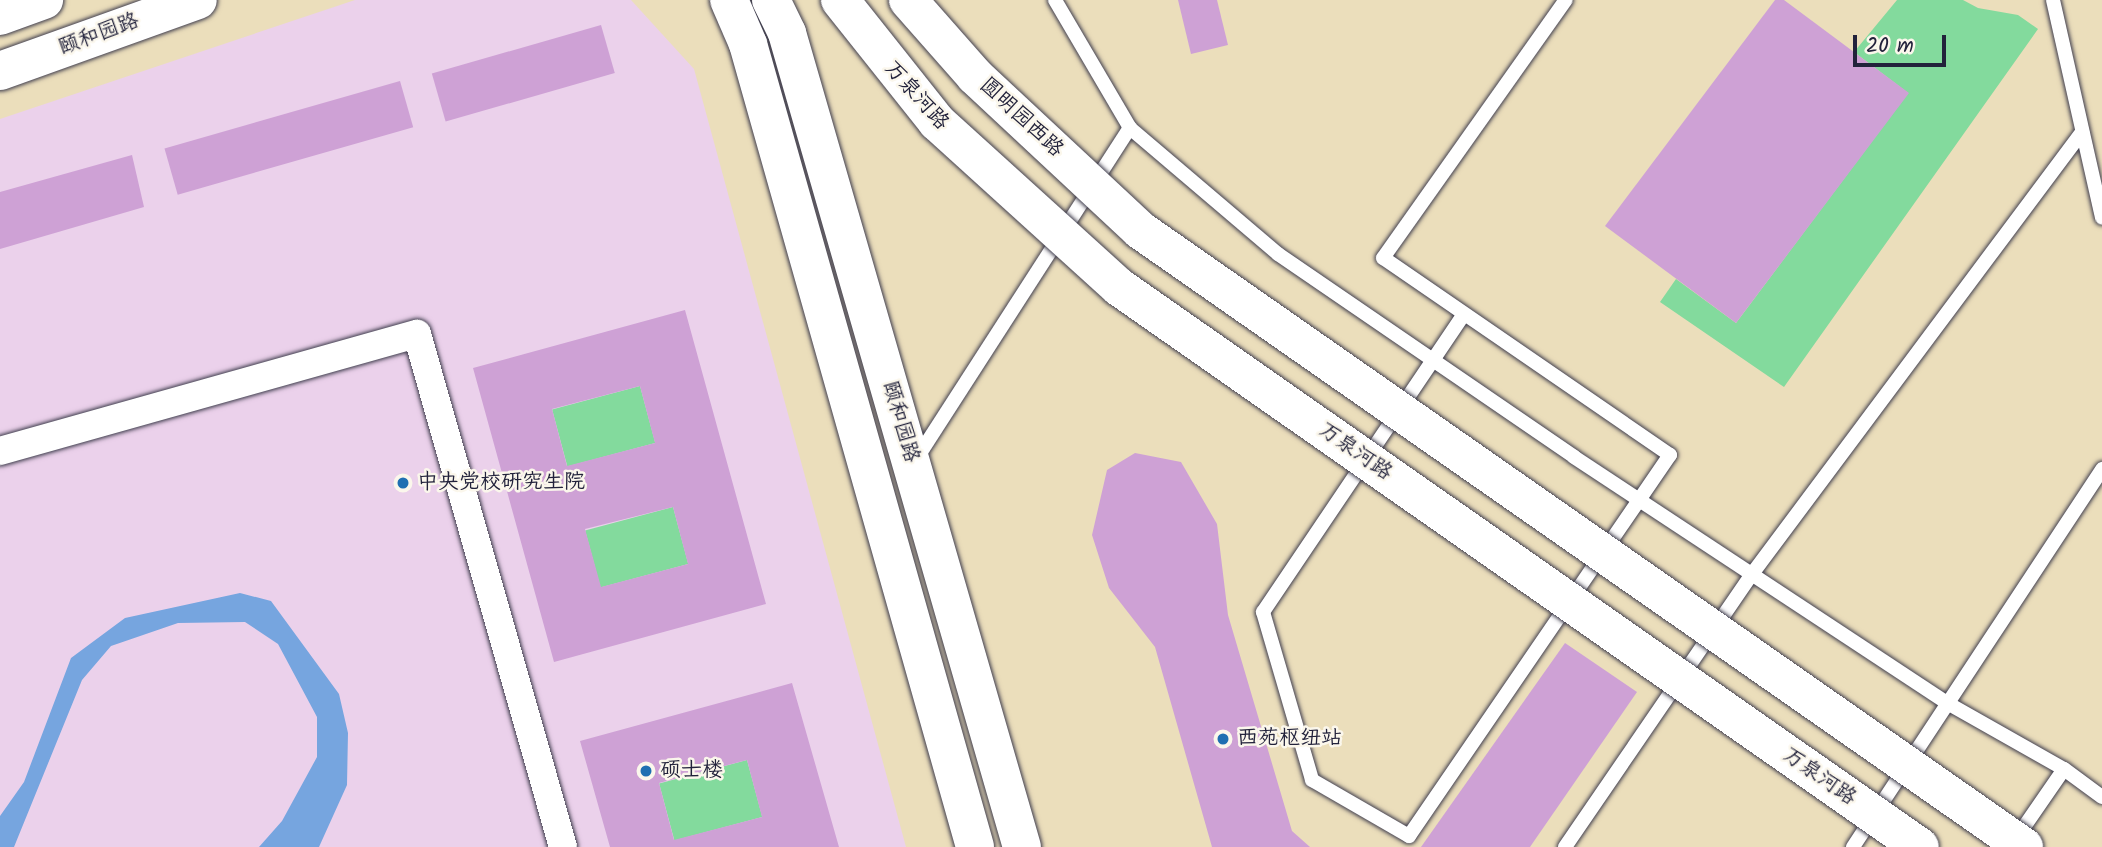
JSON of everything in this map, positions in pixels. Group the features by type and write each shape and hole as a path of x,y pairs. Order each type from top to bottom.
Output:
{"main road":[{"path":"0,16 44,0"},
{"name":"颐和园路","path":"0,71 198,0"},
{"name":"颐和园路","path":"729,0 748,44 975,847"},
{"name":"颐和园路","path":"771,0 787,33 1022,847"},
{"name":"万泉河路","path":"840,0 937,122 1119,287 1920,847"},
{"name":"圆明园西路","path":"908,0 975,76 1140,230 2024,847"}],"street":[{"path":"0,451 417,334 563,847"}],"lane":[{"path":"1055,0 1130,128 1278,254 1640,501 1950,704 2064,769 2102,797"},
{"path":"1462,317 1263,612 1312,780 1409,836 1670,455 1462,317 1383,258 1566,0"},
{"path":"2053,0 2102,218"},
{"path":"912,465 1130,128"},
{"path":"1565,847 1752,574 2081,132"},
{"path":"1853,847 1950,704 2102,469"},
{"path":"2011,847 2064,769"}],"shaded area":[{"name":"中央党校研究生院","path":"355,0 631,0 694,69 906,847 0,847 0,119"}],"green space":[{"path":"1897,0 1963,0 1978,8 2018,15 2038,29 1784,387 1660,302 1676,279 1736,323 1908,93 1854,52"},
{"path":"640,386 655,443 567,467 552,410"},
{"path":"673,507 688,564 600,588 585,531"},
{"path":"747,760 762,817 674,841 659,784"}],"water":[{"path":"240,593 271,601 339,694 348,733 347,785 319,847 259,847 282,821 317,757 317,717 278,644 245,622 178,623 111,646 82,680 14,847 0,847 0,816 24,782 71,658 125,618"}],"building":[{"path":"1178,0 1217,0 1228,45 1191,54"},
{"path":"1775,0 1784,0 1909,93 1736,323 1605,226"},
{"path":"601,25 615,73 446,122 432,74"},
{"path":"400,81 413,127 178,195 164,149"},
{"path":"132,155 144,207 0,249 0,192"},
{"path":"685,310 766,604 554,662 473,368","holes":["640,386 655,443 567,466 552,409","673,507 688,564 601,587 585,529"]},
{"name":"西苑枢纽站","path":"1135,453 1181,462 1217,524 1228,615 1292,831 1310,847 1212,847 1155,647 1109,588 1092,535 1107,470"},
{"path":"1565,643 1637,692 1530,847 1421,847"},
{"name":"硕士楼","path":"792,683 839,847 610,847 580,741","holes":["747,760 762,817 674,840 659,783"]}],"place":[{"name":"中央党校研究生院","path":"403,483"},
{"name":"西苑枢纽站","path":"1223,739"},
{"name":"硕士楼","path":"646,771"}]}
